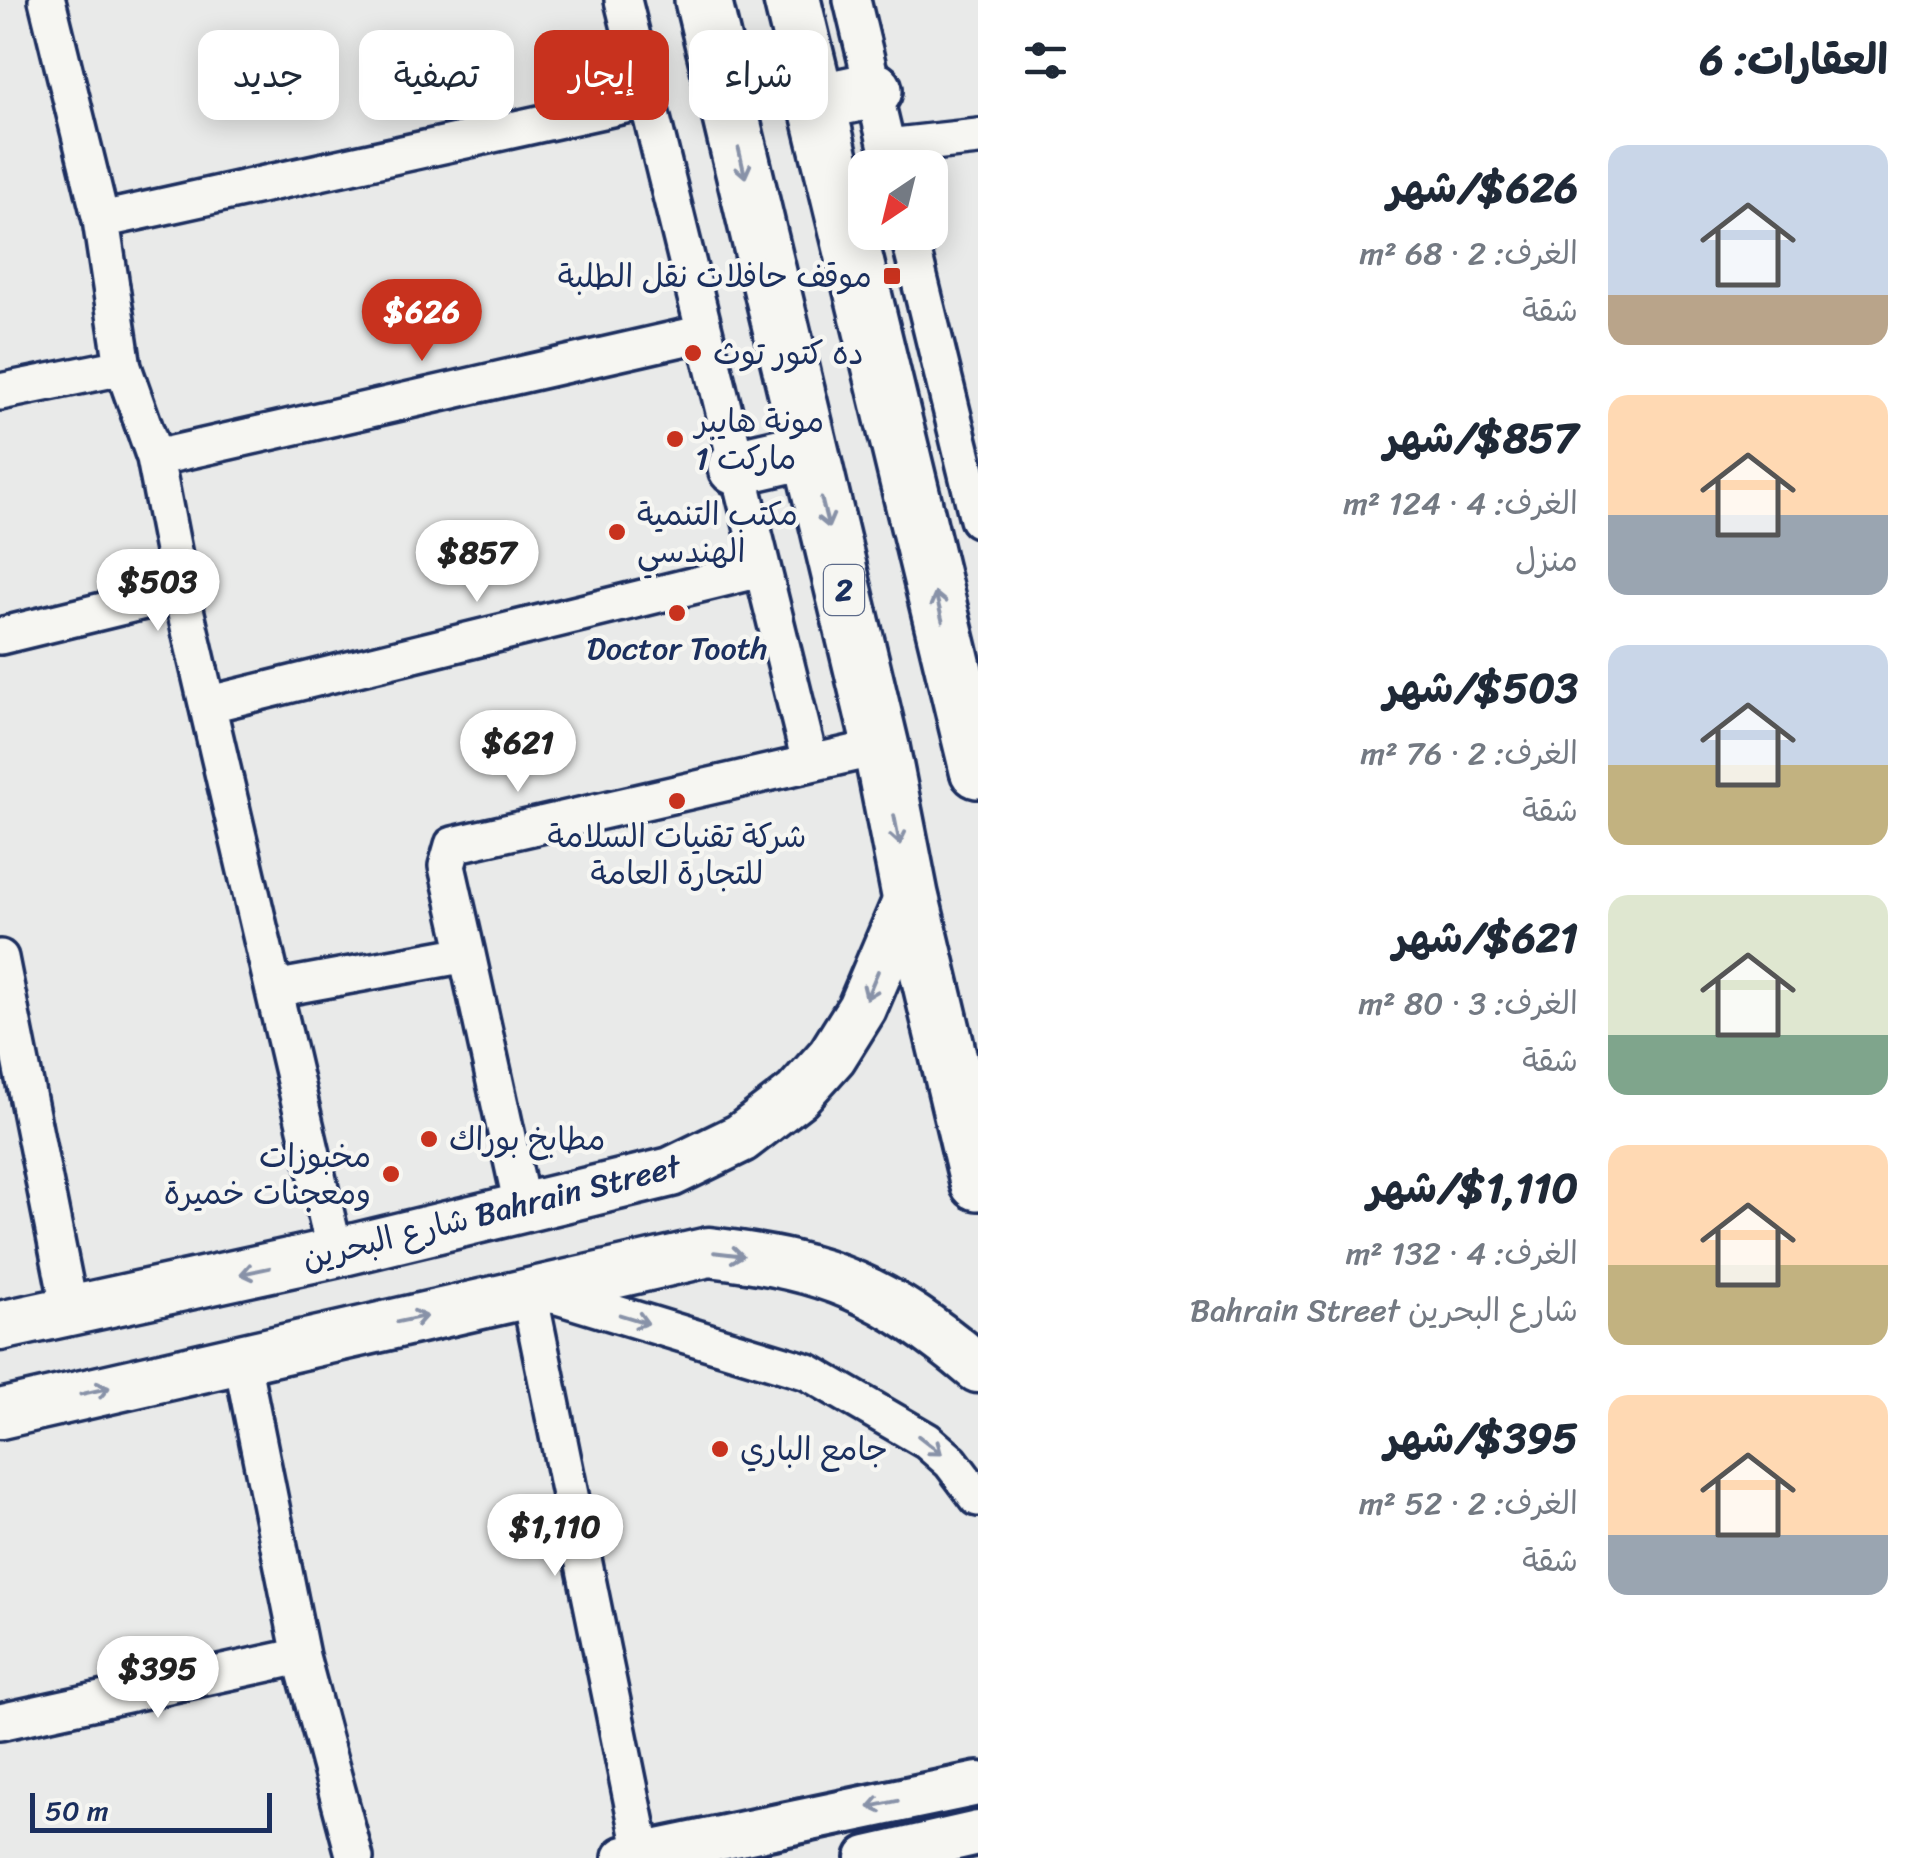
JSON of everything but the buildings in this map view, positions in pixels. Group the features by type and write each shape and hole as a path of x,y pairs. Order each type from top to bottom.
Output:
{"highway":[{"name":"2","path":"703,0 881,746 910,895 978,1182"},
{"path":"792,0 799,30"},
{"path":"828,100 874,90"},
{"path":"820,120 978,770"},
{"path":"736,467 810,450"}],"main road":[{"name":"شارع البحرين Bahrain Street","path":"0,1326 523,1210 671,1172 741,1138 797,1095 832,1056 862,1008 910,895"},
{"path":"0,1414 710,1252 765,1258 822,1272 871,1292 915,1317 978,1368"}],"street":[{"path":"47,0 101,220 123,367 155,458 181,592 335,1253"},
{"path":"623,0 630,30"},
{"path":"852,0 888,150"},
{"path":"101,220 557,120"},
{"path":"653,120 810,762"},
{"path":"921,150 978,137"},
{"path":"912,250 978,519"},
{"path":"155,458 704,333"},
{"path":"0,392 123,367"},
{"path":"210,704 761,569"},
{"path":"0,636 181,592"},
{"path":"523,1210 448,866 453,845 881,746"},
{"path":"274,988 467,954"},
{"path":"0,958 70,1311"},
{"path":"978,1498 951,1462 927,1441 808,1372 535,1292 634,1856 978,1784"},
{"path":"241,1356 301,1656 355,1858"},
{"path":"0,1722 301,1656"},
{"path":"868,1858 978,1833"}],"place":[{"name":"موقف حافلات نقل الطلبة","path":"892,276"},
{"name":"ده كتور توث","path":"693,353"},
{"name":"مونة هايبر ماركت 1","path":"675,439"},
{"name":"مكتب التنمية الهندسي","path":"617,532"},
{"name":"Doctor Tooth","path":"677,613"},
{"name":"شركة تقنيات السلامة للتجارة العامة","path":"677,801"},
{"name":"مطابخ بوراك","path":"429,1139"},
{"name":"مخبوزات ومعجنات خميرة","path":"391,1174"},
{"name":"جامع الباري","path":"720,1449"}]}
